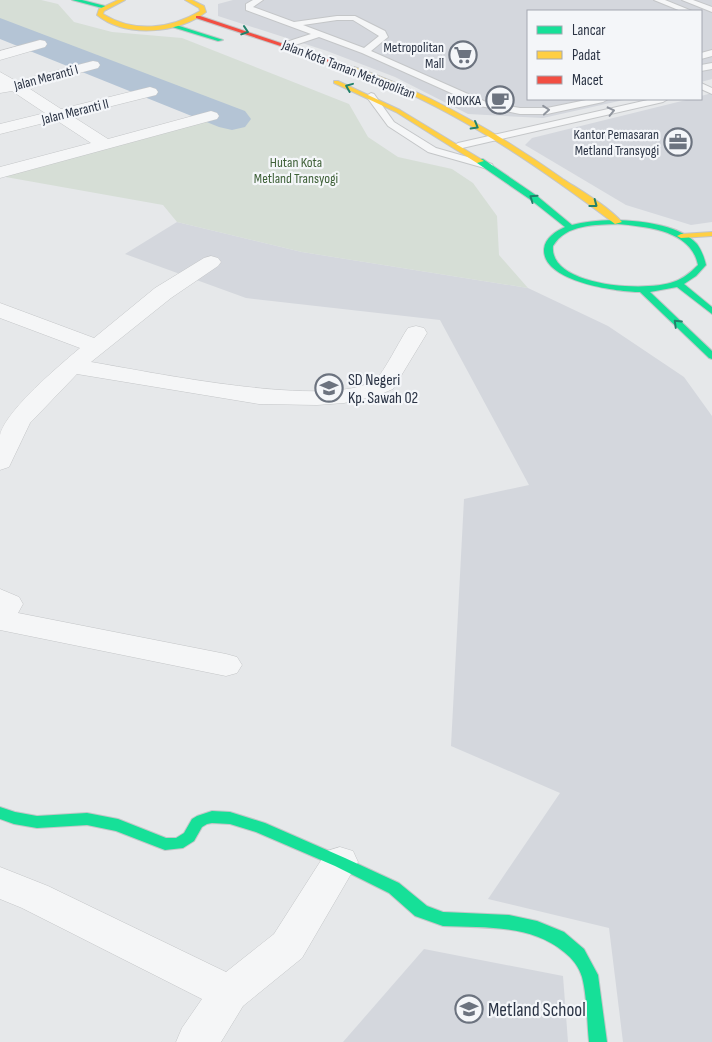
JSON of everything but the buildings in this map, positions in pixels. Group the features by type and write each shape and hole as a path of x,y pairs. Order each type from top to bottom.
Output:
{"main road":[{"path":"75,0 106,7"},
{"path":"122,0 101,10 100,15 103,19 111,23 139,27 171,25 198,16 203,12 202,7 196,1"},
{"name":"Jalan Kota Taman Metropolitan","path":"198,16 324,57 402,87 476,125 590,200 618,222"},
{"path":"171,25 228,42"},
{"name":"Jalan Kota Taman Metropolitan","path":"328,79 371,96 440,134 548,208 571,228"},
{"path":"618,222 655,227 681,236 707,257 698,272 690,279 679,284 643,290 613,288 585,282 564,272 553,262 548,252 550,243 558,234 571,228 592,223 618,222"},
{"path":"681,236 712,234"},
{"path":"679,284 712,311"},
{"path":"643,290 712,356"},
{"path":"0,813 14,818 37,822 87,819 118,826 165,844 178,844 189,837 197,823 202,820 212,817 230,818 260,827 340,862 394,888 421,911 443,919 509,922 537,928 558,937 578,954 590,975 598,1042"}],"street":[{"path":"0,56 40,44"},
{"name":"Jalan Meranti I","path":"7,88 93,65"},
{"path":"0,77 7,88 58,115 106,145"},
{"name":"Jalan Meranti II","path":"0,129 150,92"},
{"path":"0,173 211,116"},
{"path":"0,462 18,421 72,366 163,293 211,262"},
{"path":"0,310 98,347"},
{"path":"72,366 258,397 326,398 368,391 385,384 416,333"},
{"path":"0,599 8,604 0,616 9,622 226,665"},
{"path":"197,1042 229,992 288,946 340,862"},
{"path":"0,883 35,897 229,992"}],"lane":[{"path":"259,0 250,4 249,8 365,51 482,104 500,108 547,111 598,100"},
{"path":"658,0 685,10"},
{"path":"686,0 712,10"},
{"path":"291,24 337,18 355,18 382,32 384,37 365,51"},
{"path":"286,45 320,34"},
{"path":"371,96 390,124 432,150 488,166"},
{"path":"458,146 651,100"}],"shaded area":[{"path":"233,0 712,0 712,79 702,82 702,10 527,10 527,100 624,100 543,118 468,114 395,77 327,51 218,16 218,4"},
{"path":"712,93 712,222 691,225 626,205 525,145 532,138 686,100 702,100 702,96"},
{"path":"177,222 302,252 528,288 608,326 684,377 712,416 712,1042 623,1042 609,928 488,899 560,793 451,746 464,499 529,485 440,320 246,298 125,254"},
{"name":"Metland School","path":"424,949 563,976 568,1042 343,1042"}],"green space":[{"name":"Hutan Kota Metland Transyogi","path":"0,0 41,0 58,4 74,22 112,32 182,38 349,104 368,137 398,157 452,169 473,183 497,216 499,255 528,288 302,252 177,222 163,205 0,176 240,113 0,28"}],"waterway":[{"path":"0,28 232,119"}],"traffic: fast":[{"path":"75,0 106,7"},
{"path":"171,25 220,40"},
{"path":"480,161 534,198 571,228"},
{"path":"618,222 651,226 685,238 699,253 702,265 690,277 674,285 646,290 630,290 597,285 582,280 568,274 557,266 550,257 549,246 553,238 560,232 579,225 618,222"},
{"path":"679,284 712,311"},
{"path":"643,290 712,356"},
{"path":"0,813 14,818 37,822 87,819 118,825 165,844 178,844 189,837 197,823 202,820 212,817 230,818 260,827 340,862 394,888 421,911 443,919 509,922 537,928 558,937 578,954 590,975 598,1042"}],"traffic: slow":[{"path":"122,0 101,10 100,15 111,22 137,28 166,27 203,12 202,7 188,0"},
{"path":"352,68 402,87 487,132 541,166 618,222"},
{"path":"336,82 398,111 480,161"},
{"path":"681,236 712,234"}],"traffic: jam":[{"path":"198,17 352,68"}],"place":[{"name":"Metropolitan Mall","path":"463,55"},
{"name":"MOKKA","path":"500,100"},
{"name":"Kantor Pemasaran Metland Transyogi","path":"678,142"},
{"name":"SD Negeri Kp. Sawah 02","path":"329,388"},
{"name":"Metland School","path":"469,1009"}]}
